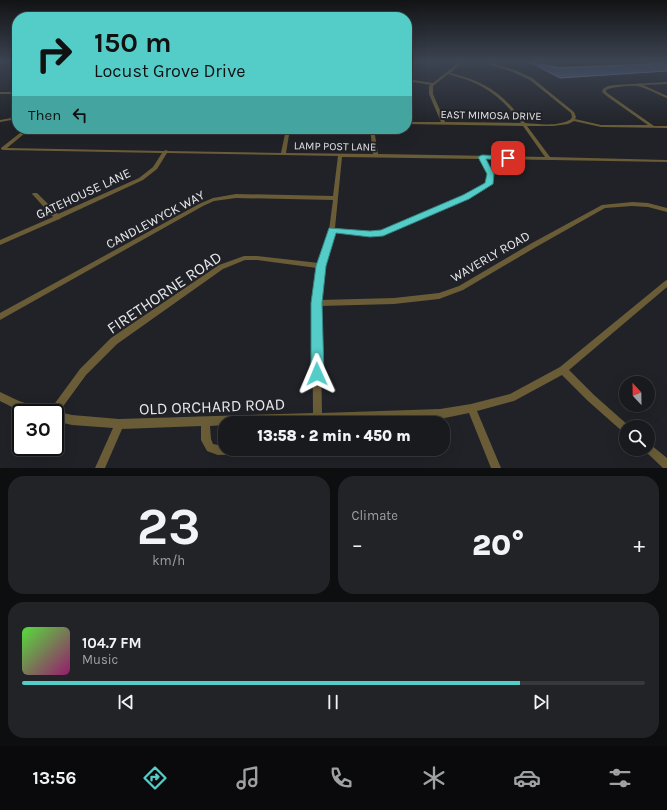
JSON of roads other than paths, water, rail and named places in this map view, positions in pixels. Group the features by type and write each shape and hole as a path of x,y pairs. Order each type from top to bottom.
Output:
{"street":[{"path":"426,83 434,84 431,86 431,94 443,123"},
{"path":"479,83 490,89 516,115 549,158"},
{"path":"537,83 573,113 573,120 601,126 667,127"},
{"path":"653,127 604,92 606,88 609,87 667,83"},
{"path":"640,85 667,97"},
{"path":"0,93 12,93"},
{"path":"0,121 12,119"},
{"name":"EAST MIMOSA DRIVE","path":"412,123 523,125 562,124 573,120"},
{"path":"2,150 22,134"},
{"path":"283,154 287,134"},
{"path":"373,134 376,156"},
{"name":"LAMP POST LANE","path":"2,150 166,151 667,161"},
{"name":"GATEHOUSE LANE","path":"0,244 141,179 154,168 166,151"},
{"path":"318,416 316,303 321,266 332,230 340,155"},
{"path":"332,230 370,234 383,233 477,192 489,184 491,174 482,157"},
{"path":"35,194 58,218"},
{"name":"CANDLEWYCK WAY","path":"0,317 201,205 213,200 236,196 336,198"},
{"name":"WAVERLY ROAD","path":"316,303 394,301 439,296 461,288 540,241 604,206 632,204 648,205 667,210"},
{"name":"FIRETHORNE ROAD","path":"60,404 84,372 114,340 221,267 244,258 257,258 321,266"},
{"name":"OLD ORCHARD ROAD","path":"422,416 471,408 511,398 563,370 667,283"},
{"path":"563,370 619,423"},
{"path":"0,396 15,404"},
{"path":"471,408 496,468"},
{"name":"OLD ORCHARD ROAD","path":"64,418 119,424 218,421"},
{"path":"205,422 206,440 210,448 218,450"},
{"path":"100,468 119,424"},
{"path":"655,454 667,464"}]}
